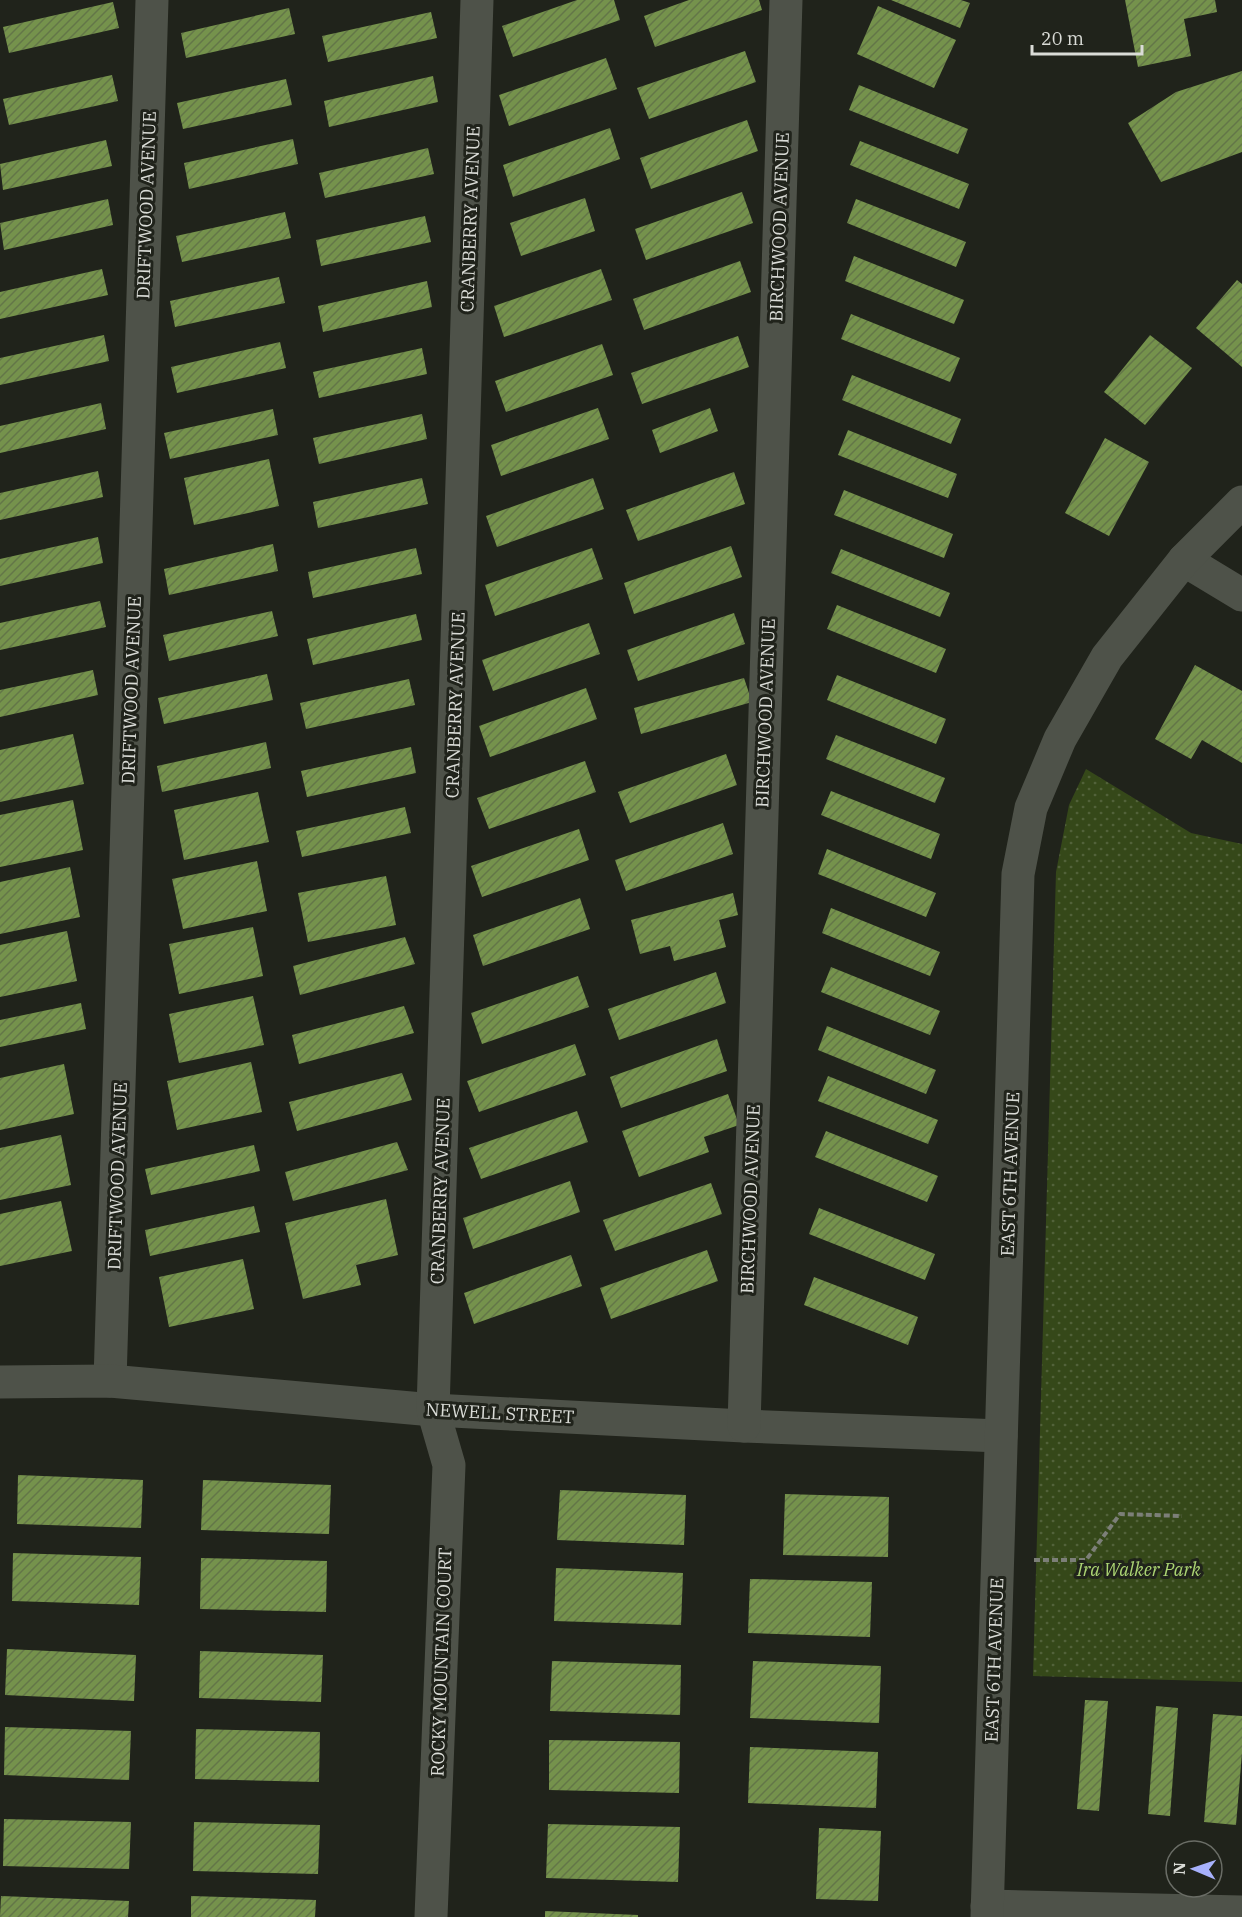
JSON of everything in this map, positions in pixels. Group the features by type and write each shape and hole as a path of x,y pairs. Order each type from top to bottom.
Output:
{"street":[{"name":"DRIFTWOOD AVENUE","path":"111,1381 152,0"},
{"name":"CRANBERRY AVENUE","path":"433,1410 477,0"},
{"name":"BIRCHWOOD AVENUE","path":"744,1426 786,0"},
{"name":"EAST 6TH AVENUE","path":"987,1911 1018,874 1031,808 1060,739 1107,657 1184,560 1242,502"},
{"path":"1184,560 1242,595"},
{"name":"NEWELL STREET","path":"0,1382 111,1381 433,1410 1001,1436"},
{"name":"ROCKY MOUNTAIN COURT","path":"431,1917 448,1465 433,1410"},
{"path":"987,1911 1235,1914"}],"path":[{"path":"1024,1560 1086,1560 1120,1514 1182,1516"}],"green space":[{"name":"Ira Walker Park","path":"1086,769 1191,833 1242,844 1242,1682 1033,1676 1056,872 1069,805"}],"building":[{"path":"577,0 614,0 620,20 513,57 502,26"},
{"path":"689,0 759,0 762,10 655,47 644,16"},
{"path":"891,0 961,0 970,3 960,28"},
{"path":"1125,0 1215,0 1217,12 1184,19 1191,56 1138,67"},
{"path":"113,2 119,28 9,53 3,27"},
{"path":"878,6 956,40 934,88 857,54"},
{"path":"289,8 295,34 186,58 181,33"},
{"path":"431,12 437,38 328,62 322,36"},
{"path":"745,51 756,82 649,119 637,88"},
{"path":"606,58 617,89 509,126 499,95"},
{"path":"1242,71 1242,152 1161,182 1128,123 1176,92"},
{"path":"112,75 118,101 9,125 3,99"},
{"path":"433,76 438,102 329,127 324,101"},
{"path":"286,79 292,105 183,129 177,103"},
{"path":"859,85 968,129 958,154 849,110"},
{"path":"747,120 758,151 651,189 640,158"},
{"path":"610,128 620,159 513,197 503,165"},
{"path":"293,139 298,164 189,189 184,163"},
{"path":"106,140 112,166 3,190 0,164"},
{"path":"860,141 969,184 959,209 850,165"},
{"path":"428,148 434,174 325,198 319,173"},
{"path":"742,192 753,223 646,260 635,229"},
{"path":"585,198 595,231 521,256 510,223"},
{"path":"108,199 113,225 4,250 0,223"},
{"path":"856,199 966,242 956,267 847,223"},
{"path":"285,212 291,238 182,262 176,236"},
{"path":"425,216 431,242 321,266 316,240"},
{"path":"854,256 964,300 954,324 845,281"},
{"path":"740,261 751,292 644,330 633,299"},
{"path":"102,269 108,295 0,319 0,292"},
{"path":"601,269 612,300 504,337 494,306"},
{"path":"279,277 285,303 175,327 170,301"},
{"path":"1237,280 1242,284 1242,367 1196,328"},
{"path":"427,281 432,307 323,332 318,306"},
{"path":"851,314 960,358 950,382 841,339"},
{"path":"104,335 109,361 0,385 0,358"},
{"path":"1150,335 1192,368 1145,425 1104,392"},
{"path":"738,336 749,367 642,404 631,373"},
{"path":"280,342 286,368 177,393 171,367"},
{"path":"602,344 613,375 506,412 495,381"},
{"path":"422,348 427,374 319,398 313,372"},
{"path":"852,375 961,419 951,444 842,400"},
{"path":"101,403 106,429 0,453 0,426"},
{"path":"598,408 609,439 501,476 491,445"},
{"path":"710,408 718,431 660,453 652,430"},
{"path":"273,409 278,435 170,459 164,433"},
{"path":"422,414 427,439 319,464 313,438"},
{"path":"848,430 957,474 948,498 838,455"},
{"path":"1105,438 1149,462 1109,536 1065,513"},
{"path":"269,459 279,506 194,525 184,478"},
{"path":"98,471 103,497 0,520 0,493"},
{"path":"734,472 745,504 638,541 626,510"},
{"path":"422,478 428,504 318,528 313,502"},
{"path":"593,478 604,509 497,547 486,516"},
{"path":"844,490 953,534 944,558 834,515"},
{"path":"98,537 103,563 0,586 0,559"},
{"path":"273,544 278,571 169,595 164,569"},
{"path":"731,546 742,577 634,614 624,583"},
{"path":"416,548 422,574 313,598 308,572"},
{"path":"592,548 603,579 495,616 485,585"},
{"path":"841,549 950,593 940,617 831,573"},
{"path":"100,601 106,627 0,650 0,623"},
{"path":"837,605 946,649 936,673 827,629"},
{"path":"272,611 278,636 169,661 163,635"},
{"path":"734,613 745,644 638,681 627,650"},
{"path":"416,614 422,640 313,665 307,639"},
{"path":"589,623 600,654 493,691 482,660"},
{"path":"1195,665 1242,691 1242,763 1202,740 1191,759 1155,739"},
{"path":"93,670 98,695 0,717 0,690"},
{"path":"267,674 273,700 164,724 158,698"},
{"path":"837,675 946,719 936,744 827,700"},
{"path":"744,678 752,702 641,734 634,708"},
{"path":"409,679 415,705 306,729 300,703"},
{"path":"586,688 597,719 490,757 479,726"},
{"path":"73,734 84,784 0,802 0,750"},
{"path":"836,735 945,778 935,803 826,759"},
{"path":"266,742 271,768 162,792 157,766"},
{"path":"411,747 416,773 307,797 301,771"},
{"path":"726,754 737,785 630,823 618,792"},
{"path":"585,761 596,792 489,829 477,798"},
{"path":"831,791 940,834 931,859 821,815"},
{"path":"258,792 269,842 184,860 174,810"},
{"path":"73,800 83,850 0,867 0,815"},
{"path":"405,807 411,833 302,857 296,831"},
{"path":"723,823 733,854 626,891 615,860"},
{"path":"579,829 589,860 482,897 471,866"},
{"path":"827,849 936,893 926,917 818,874"},
{"path":"257,861 267,911 183,929 172,879"},
{"path":"70,867 80,917 0,934 0,882"},
{"path":"386,876 396,925 308,942 298,893"},
{"path":"733,893 738,915 719,920 726,947 674,961 670,946 640,954 631,920"},
{"path":"580,898 590,929 483,966 473,935"},
{"path":"831,908 940,952 930,976 822,933"},
{"path":"253,927 263,976 179,994 169,944"},
{"path":"67,931 77,981 0,997 0,945"},
{"path":"405,937 415,964 300,995 293,966"},
{"path":"831,967 940,1011 930,1035 821,992"},
{"path":"716,972 726,1003 619,1040 608,1009"},
{"path":"578,976 589,1007 482,1044 471,1013"},
{"path":"253,996 264,1045 179,1063 169,1014"},
{"path":"81,1003 86,1029 0,1047 0,1020"},
{"path":"404,1006 414,1033 299,1064 292,1035"},
{"path":"827,1026 936,1070 926,1094 818,1050"},
{"path":"717,1039 727,1071 621,1108 610,1077"},
{"path":"575,1044 586,1075 479,1112 467,1081"},
{"path":"251,1062 262,1112 177,1130 167,1081"},
{"path":"64,1064 74,1114 0,1130 0,1078"},
{"path":"402,1073 412,1100 297,1131 289,1102"},
{"path":"828,1076 938,1120 928,1144 818,1101"},
{"path":"728,1094 739,1125 704,1137 709,1152 639,1177 622,1131"},
{"path":"577,1111 588,1142 481,1179 469,1148"},
{"path":"826,1131 938,1176 927,1202 815,1157"},
{"path":"61,1135 71,1185 0,1200 0,1148"},
{"path":"397,1142 408,1170 293,1201 285,1172"},
{"path":"254,1145 260,1171 151,1195 145,1169"},
{"path":"570,1181 580,1212 473,1249 463,1218"},
{"path":"711,1183 722,1214 615,1251 603,1220"},
{"path":"386,1199 398,1255 356,1265 361,1285 303,1299 285,1223"},
{"path":"61,1201 72,1251 0,1266 0,1214"},
{"path":"254,1206 260,1232 150,1256 145,1230"},
{"path":"819,1208 935,1254 925,1280 809,1234"},
{"path":"707,1250 718,1281 611,1319 600,1288"},
{"path":"571,1255 582,1286 474,1324 464,1293"},
{"path":"243,1259 254,1309 169,1327 159,1277"},
{"path":"814,1277 918,1317 908,1345 804,1305"},
{"path":"18,1475 143,1480 141,1528 17,1524"},
{"path":"203,1480 331,1485 329,1534 201,1530"},
{"path":"560,1490 686,1495 684,1545 557,1540"},
{"path":"785,1494 889,1497 888,1557 783,1555"},
{"path":"13,1553 141,1557 139,1605 12,1601"},
{"path":"201,1558 327,1561 326,1612 200,1609"},
{"path":"556,1568 683,1573 681,1625 554,1621"},
{"path":"750,1579 872,1582 870,1637 748,1633"},
{"path":"7,1649 136,1655 134,1701 5,1695"},
{"path":"200,1651 323,1655 321,1702 199,1698"},
{"path":"552,1661 681,1665 680,1715 550,1711"},
{"path":"753,1661 881,1666 879,1723 750,1718"},
{"path":"1085,1700 1108,1701 1099,1811 1077,1809"},
{"path":"1156,1706 1178,1708 1170,1816 1148,1814"},
{"path":"1213,1714 1242,1716 1242,1753 1236,1825 1204,1822"},
{"path":"5,1727 131,1731 129,1780 4,1775"},
{"path":"196,1729 320,1732 319,1782 195,1779"},
{"path":"549,1740 680,1742 679,1793 549,1790"},
{"path":"750,1747 878,1752 876,1808 748,1803"},
{"path":"4,1819 131,1822 129,1869 3,1866"},
{"path":"194,1822 320,1825 318,1874 193,1871"},
{"path":"548,1824 680,1827 678,1882 546,1878"},
{"path":"819,1828 881,1831 878,1901 816,1899"},
{"path":"1,1896 129,1901 128,1917 0,1917"},
{"path":"191,1896 316,1900 315,1917 191,1917"},
{"path":"545,1911 638,1915 638,1917 545,1917"}]}
